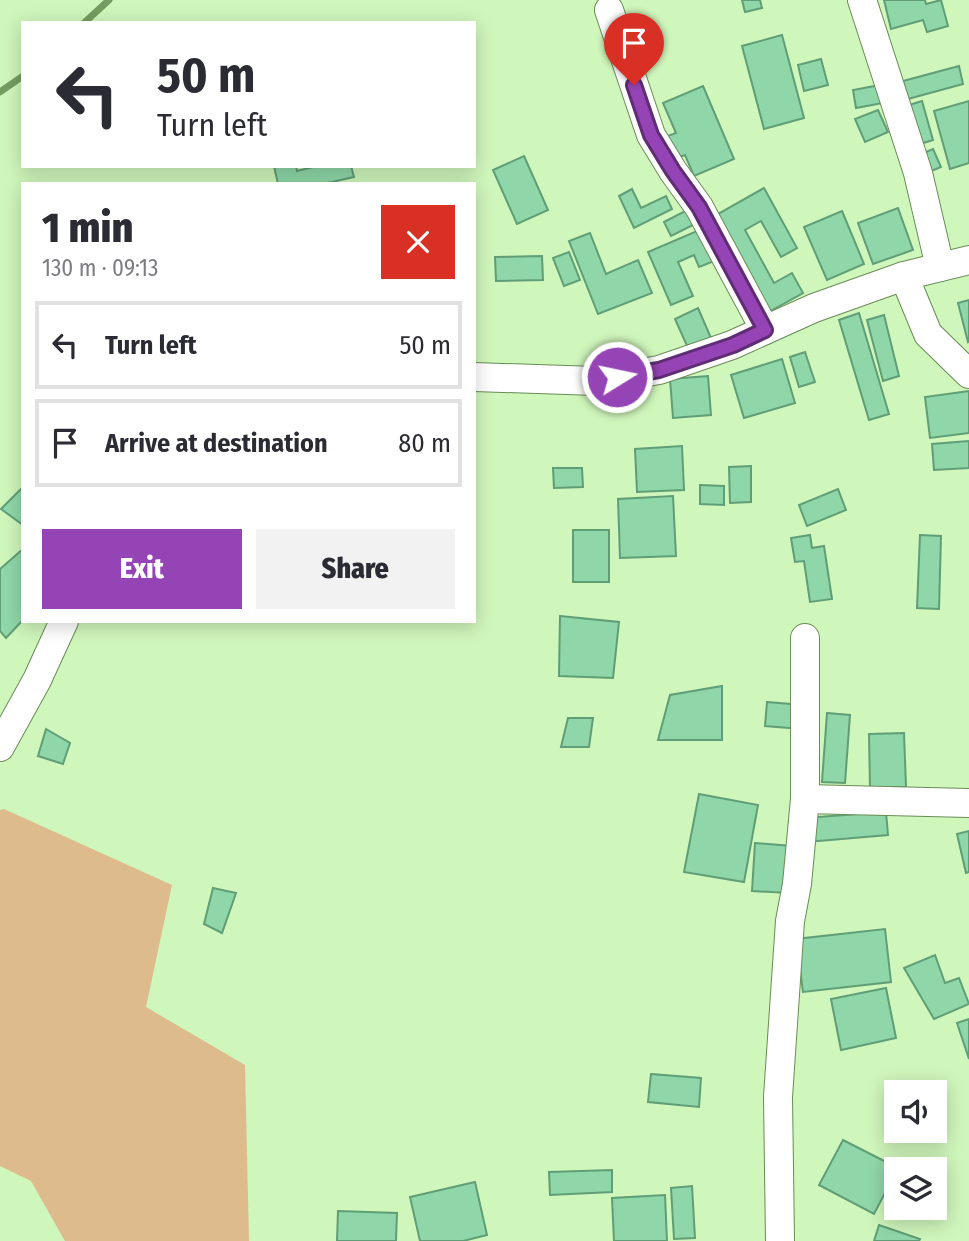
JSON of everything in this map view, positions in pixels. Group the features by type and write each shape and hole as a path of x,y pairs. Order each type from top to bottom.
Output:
{"street":[{"path":"862,0 918,173 940,267"},
{"path":"609,10 651,135 699,207 765,330"},
{"path":"476,377 596,381 659,370 733,345 814,308 904,276 969,260"},
{"path":"904,276 928,334 969,374"},
{"path":"0,747 37,680 63,623"},
{"path":"780,1241 778,1097 790,921 797,884 805,799 805,638"},
{"path":"805,799 969,803"}],"shaded area":[{"path":"4,809 172,885 146,1007 245,1065 249,1241 65,1241 31,1181 0,1166 0,810"}],"building":[{"path":"742,0 760,0 762,8 745,12"},
{"path":"884,0 925,0 926,4 941,0 948,26 927,32 923,20 891,29"},
{"path":"782,35 804,118 764,129 742,46"},
{"path":"821,59 828,85 804,91 798,65"},
{"path":"959,66 963,84 908,99 903,81"},
{"path":"880,85 883,103 856,108 853,90"},
{"path":"703,86 734,159 694,176 685,155 674,159 665,137 676,133 663,103"},
{"path":"922,101 933,140 917,145 906,106"},
{"path":"969,101 969,163 950,169 934,111"},
{"path":"878,110 888,132 865,142 855,119"},
{"path":"933,149 941,167 929,172 921,154"},
{"path":"524,156 548,210 517,224 493,170"},
{"path":"274,168 296,168 297,171 309,168 352,168 354,177 332,182 278,182"},
{"path":"764,188 797,248 781,257 761,221 745,230 774,283 792,273 803,293 767,313 713,217"},
{"path":"632,189 641,208 666,196 672,209 634,228 619,196"},
{"path":"898,208 913,250 873,264 858,223"},
{"path":"689,209 697,223 671,236 664,222"},
{"path":"842,211 864,264 827,280 804,227"},
{"path":"704,228 717,260 699,267 694,255 678,262 693,296 671,305 648,252"},
{"path":"590,233 606,274 638,260 652,293 598,314 569,241"},
{"path":"569,252 580,280 564,286 553,258"},
{"path":"542,256 543,280 496,281 495,257"},
{"path":"969,300 969,341 968,342 958,303"},
{"path":"698,308 711,338 688,348 675,319"},
{"path":"859,313 889,414 869,420 839,320"},
{"path":"884,315 899,376 883,381 867,320"},
{"path":"805,352 815,382 799,387 790,357"},
{"path":"782,359 795,403 744,418 731,375"},
{"path":"708,376 711,415 673,418 670,379"},
{"path":"969,391 969,433 930,438 925,397"},
{"path":"969,441 969,468 934,470 932,444"},
{"path":"682,446 684,490 637,492 635,449"},
{"path":"751,466 751,502 730,503 729,467"},
{"path":"553,468 582,468 583,487 554,488"},
{"path":"700,485 724,486 724,505 700,504"},
{"path":"21,489 21,524 1,509"},
{"path":"838,489 846,510 807,526 799,505"},
{"path":"673,496 676,556 620,558 618,499"},
{"path":"573,530 609,530 609,582 573,582"},
{"path":"810,535 812,548 824,546 832,599 810,602 804,561 795,562 791,538"},
{"path":"920,535 941,536 939,609 917,608"},
{"path":"21,551 21,622 6,638 0,631 0,569"},
{"path":"560,616 619,622 613,678 559,676"},
{"path":"722,686 722,740 658,740 670,695"},
{"path":"767,702 803,705 801,729 765,726"},
{"path":"827,713 850,715 845,783 822,782"},
{"path":"568,718 593,718 589,747 561,747"},
{"path":"46,729 70,743 63,764 38,756"},
{"path":"904,733 906,787 870,788 869,734"},
{"path":"699,794 758,805 744,882 684,872"},
{"path":"886,812 888,835 807,842 805,818"},
{"path":"969,831 969,872 966,873 957,834"},
{"path":"755,843 792,846 788,893 752,891"},
{"path":"213,888 236,893 222,933 204,924"},
{"path":"885,929 891,982 803,992 796,939"},
{"path":"935,955 945,983 959,978 969,1004 934,1019 904,968"},
{"path":"886,988 896,1038 841,1050 831,999"},
{"path":"969,1019 969,1059 957,1023"},
{"path":"651,1074 701,1078 699,1107 648,1102"},
{"path":"843,1140 884,1161 884,1195 874,1214 819,1185"},
{"path":"612,1170 612,1192 550,1195 549,1172"},
{"path":"475,1182 487,1235 463,1241 420,1241 410,1197"},
{"path":"692,1186 695,1238 674,1239 671,1188"},
{"path":"665,1195 667,1241 614,1241 612,1198"},
{"path":"338,1211 397,1213 396,1241 337,1241"},
{"path":"879,1225 920,1239 874,1241"}],"waterway":[{"path":"86,21 109,0"},
{"path":"0,92 21,77"}],"route":[{"path":"617,377 659,370 733,345 765,330 699,207 651,135 634,85"}]}
